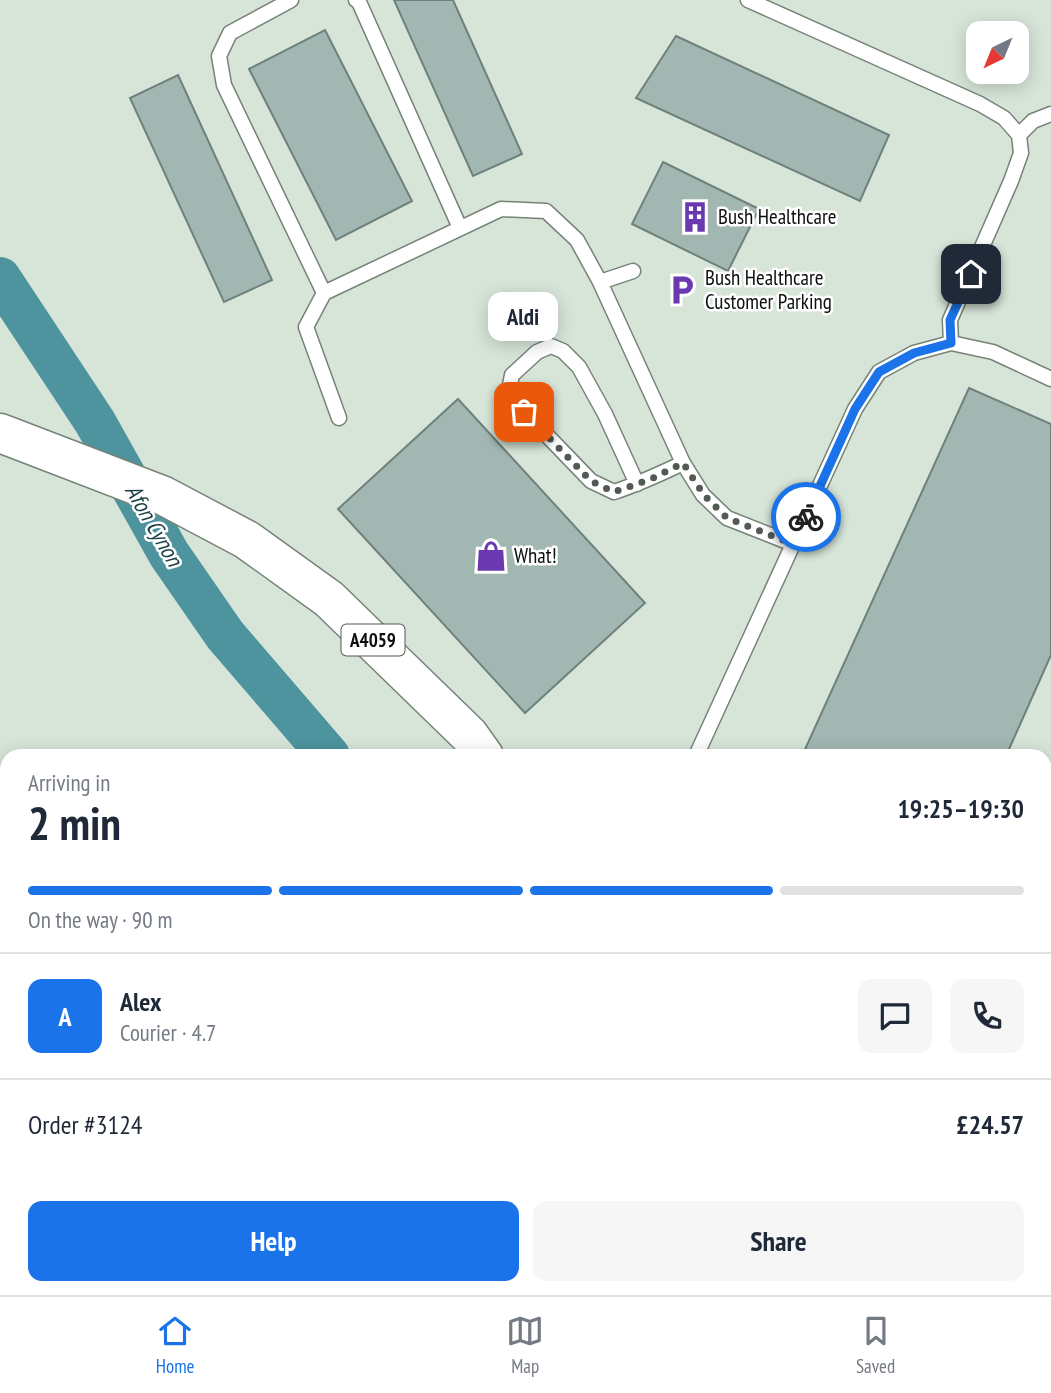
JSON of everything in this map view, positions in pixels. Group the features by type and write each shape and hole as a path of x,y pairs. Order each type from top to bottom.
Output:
{"main road":[{"name":"A4059","path":"0,433 164,496 247,540 330,599 469,735 479,749"}],"lane":[{"path":"291,0 230,33 219,56 224,85 324,293"},
{"path":"356,0 460,228"},
{"path":"748,0 980,104 1004,118 1018,135 1020,153 1011,180 950,320 951,343"},
{"path":"1018,135 1033,121 1051,114"},
{"path":"338,418 306,327 324,293 501,209 547,211 577,240 600,282 683,463 704,495 727,518 793,544"},
{"path":"600,282 633,271"},
{"path":"699,749 855,409 879,372 914,353 951,343 993,352 1051,379"},
{"path":"637,484 605,414 579,367 563,351 551,345 537,352 512,375 508,395 591,481 614,492 637,484 683,463"}],"building":[{"path":"394,0 453,0 522,154 473,176"},
{"path":"325,30 412,201 336,240 249,69"},
{"path":"676,36 889,135 860,201 636,98"},
{"path":"178,75 272,280 224,302 130,98"},
{"name":"Bush Healthcare","path":"663,162 759,209 728,271 632,224"},
{"path":"969,388 1051,424 1051,655 1009,749 805,749"},
{"name":"What!","path":"458,399 645,603 525,713 338,509"}],"waterway":[{"name":"Afon Cynon","path":"0,278 95,422 169,554 225,635 323,749"}],"way so far":[{"path":"524,412 591,481 614,492 651,479 683,463 704,495 727,518 793,544 806,517"}],"place":[{"name":"Bush Healthcare","path":"695,217"},
{"name":"Bush Healthcare Customer Parking","path":"682,290"},
{"name":"Aldi","path":"524,412"},
{"name":"What!","path":"491,556"}],"route":[{"path":"806,517 855,409 879,372 914,353 951,343 950,320 971,274"}]}
